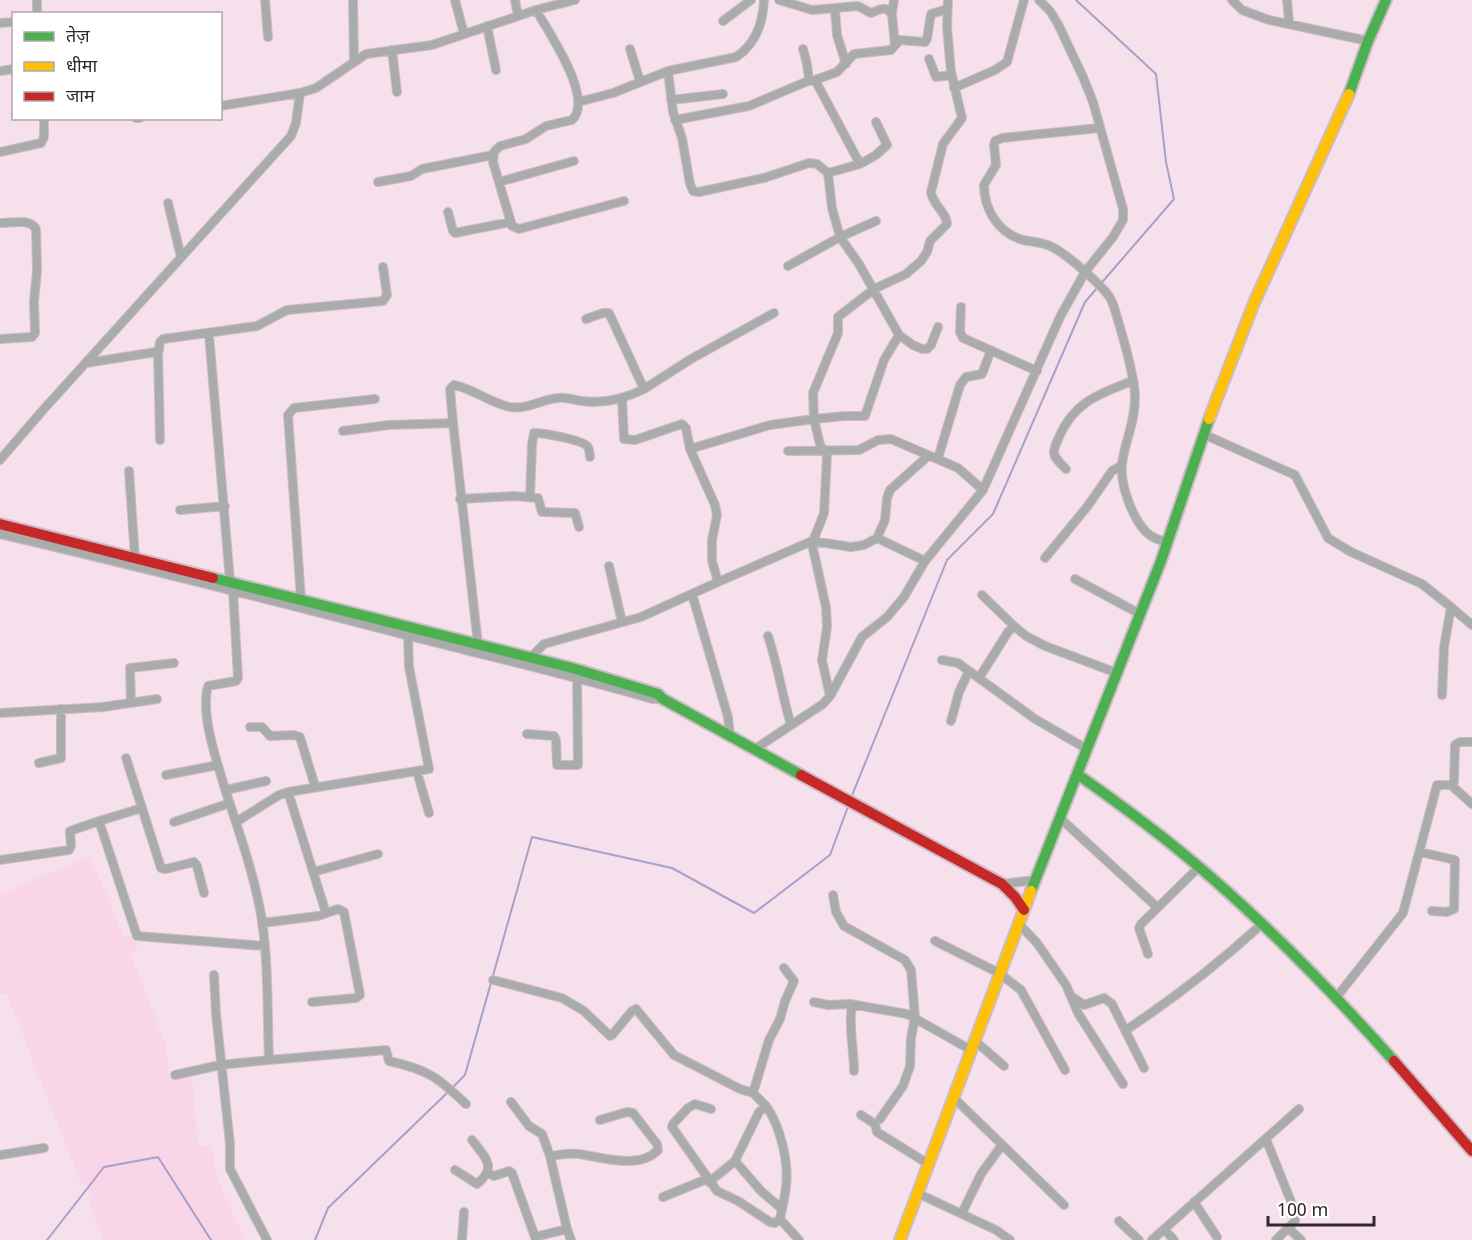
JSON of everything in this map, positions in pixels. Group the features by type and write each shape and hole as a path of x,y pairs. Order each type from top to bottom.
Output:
{"street":[{"path":"265,0 268,37"},
{"path":"353,0 354,60"},
{"path":"455,0 464,34"},
{"path":"515,0 518,16"},
{"path":"222,106 300,93 316,88 354,60 371,52 432,45 536,10 575,0"},
{"path":"723,21 751,0"},
{"path":"578,102 613,93 668,71 732,59 740,54 760,28 764,17 764,0"},
{"path":"780,0 805,9 831,10 862,4 869,13 881,8 892,13"},
{"path":"827,0 846,64"},
{"path":"894,0 892,13 895,46"},
{"path":"830,696 822,660 827,627 826,607 812,547 812,541 821,525 824,513 827,475 825,450 820,445 814,419 813,393 838,333 838,317 874,289 906,274 921,261 930,241 947,224 931,192 943,144 963,118 952,75 948,0"},
{"path":"954,88 995,70 1007,62 1024,0"},
{"path":"756,749 819,707 830,696 858,643 870,629 887,617 904,597 925,561 983,490 1060,318 1123,220 1123,208 1089,94 1058,24 1039,0"},
{"path":"1232,0 1242,10 1269,20 1289,22 1368,41"},
{"path":"1287,0 1289,22"},
{"path":"900,1240 930,1165 999,973 1161,561 1203,434 1254,303 1355,80 1368,41 1386,0"},
{"path":"675,120 749,106 837,72 854,54 891,50 900,40 925,42 931,14 947,9"},
{"path":"536,10 569,66 578,102 577,114 572,120 546,126 526,139 500,146 493,156 498,182 511,222 514,228 519,229 624,201"},
{"path":"487,26 496,70"},
{"path":"630,49 640,81"},
{"path":"803,49 812,80 860,164"},
{"path":"392,50 397,92"},
{"path":"929,59 937,77 952,75"},
{"path":"668,71 675,120 682,138 693,191 699,192 764,178 809,163 817,164 828,173 832,208 840,237 874,289 899,335 907,343 927,349 938,327"},
{"path":"0,460 291,136 297,123 300,93"},
{"path":"671,100 723,94"},
{"path":"0,152 41,143 44,137 44,120"},
{"path":"828,173 860,164 876,155 887,145 876,122"},
{"path":"1099,128 998,139 994,144 996,165 983,187 988,209 996,222 1005,230 1022,239 1053,248 1087,274 1109,296 1117,318 1135,394 1135,417 1122,465 1124,483 1145,531 1152,537 1166,542"},
{"path":"378,182 411,176 422,169 493,156"},
{"path":"498,182 574,161"},
{"path":"168,203 181,257"},
{"path":"448,212 455,233 511,222"},
{"path":"788,266 840,237 876,221"},
{"path":"0,223 28,222 33,225 36,229 38,270 34,297 35,333 32,337 0,339"},
{"path":"160,440 158,351 163,339 261,325 287,310 383,301 387,295 383,267"},
{"path":"961,307 961,336 1037,371"},
{"path":"586,319 609,313 644,389"},
{"path":"478,644 460,499 450,389 454,386 476,392 500,404 513,407 528,407 559,398 590,402 622,399 644,389 774,313"},
{"path":"209,334 238,678 236,681 209,685 206,689 208,725 255,888 262,923 269,1060"},
{"path":"690,449 770,425 844,416 865,416 884,360 899,335"},
{"path":"86,363 158,351"},
{"path":"938,458 960,386 966,377 982,374 991,351"},
{"path":"1066,469 1054,458 1053,452 1065,423 1072,414 1099,394 1132,381"},
{"path":"301,599 288,414 294,408 375,399"},
{"path":"622,399 624,439 635,440 682,424 686,428 690,449 715,504 717,515 712,561 718,582"},
{"path":"343,431 389,425 453,423"},
{"path":"530,497 534,433 565,438 586,445 589,448 590,457"},
{"path":"1203,434 1295,475 1328,538 1351,552 1422,584 1472,625"},
{"path":"788,451 859,450 878,440 888,439 918,449 928,456 938,458 958,468 983,490"},
{"path":"535,652 548,642 647,614 812,541 851,548 864,545 877,538 885,519 890,490 928,456"},
{"path":"1045,558 1087,507 1112,471 1122,465"},
{"path":"129,471 135,558"},
{"path":"460,499 530,497 539,499 542,512 574,513 579,526"},
{"path":"180,510 225,506"},
{"path":"0,524 135,558 408,636 577,677 652,699 663,699"},
{"path":"0,534 301,599 478,644 535,652 658,694 663,699 1002,884 1024,910"},
{"path":"877,538 925,561"},
{"path":"609,566 622,622"},
{"path":"1076,579 1140,614"},
{"path":"692,594 728,717 730,735"},
{"path":"982,595 1026,636 1045,646 1117,673"},
{"path":"1442,694 1444,647 1451,607"},
{"path":"979,678 1014,626"},
{"path":"236,822 270,800 288,792 426,770 429,766 409,667 408,636"},
{"path":"768,636 781,678 781,691 791,724"},
{"path":"942,660 958,663 1035,719 1087,749"},
{"path":"131,703 130,668 174,663"},
{"path":"951,721 959,692 969,671"},
{"path":"527,734 554,736 557,765 578,765 577,677"},
{"path":"0,713 157,699"},
{"path":"39,763 61,758 61,709"},
{"path":"250,727 262,727 270,736 300,737 315,786"},
{"path":"1335,999 1403,913 1437,786 1450,785 1454,782 1455,745 1460,742 1472,742"},
{"path":"126,758 161,868 166,869 194,862 204,893"},
{"path":"166,776 218,765"},
{"path":"417,772 429,813"},
{"path":"1077,774 1114,799 1199,867 1262,924 1421,1090 1472,1151"},
{"path":"226,790 266,781"},
{"path":"1450,785 1472,804"},
{"path":"288,792 326,913"},
{"path":"174,822 230,803"},
{"path":"0,860 69,850 70,831 142,808"},
{"path":"1060,818 1157,907"},
{"path":"99,821 137,936 264,946"},
{"path":"1420,852 1455,860 1454,909 1447,912 1432,912"},
{"path":"313,872 378,854"},
{"path":"1148,954 1139,928 1157,907 1199,867"},
{"path":"1002,884 1036,880"},
{"path":"833,895 836,912 844,926 908,963 911,970 915,1017 910,1066 906,1079 880,1119"},
{"path":"262,923 318,916 341,909 345,914 360,995 356,998 312,1002"},
{"path":"1019,924 1037,943 1073,998 1078,1014 1123,1084"},
{"path":"1126,1030 1179,995 1262,924"},
{"path":"935,941 999,973 1024,994 1065,1070"},
{"path":"753,1093 769,1040 780,1019 794,981 784,968"},
{"path":"214,975 220,1065 230,1144 230,1169 267,1240"},
{"path":"493,980 562,998 584,1011 611,1036 633,1010 637,1009 674,1055 740,1089 753,1093 773,1116 779,1133 785,1166 786,1187 780,1219 775,1223 738,1201 723,1195 708,1180 672,1125 695,1104 711,1109"},
{"path":"1073,998 1084,1005 1107,999 1126,1030 1144,1068"},
{"path":"814,1002 901,1012 973,1046 1004,1066"},
{"path":"852,1005 850,1023 854,1071"},
{"path":"176,1074 220,1065 386,1050 389,1061 418,1068 437,1077 466,1104"},
{"path":"954,1098 1064,1205"},
{"path":"511,1102 529,1126 541,1133 550,1156 571,1240"},
{"path":"663,1197 708,1180 735,1161 759,1112 766,1106"},
{"path":"1152,1240 1299,1109"},
{"path":"550,1156 576,1154 624,1161 651,1155 658,1150 657,1144 633,1113 627,1112 600,1120"},
{"path":"861,1115 875,1124 877,1132 930,1165"},
{"path":"1266,1139 1296,1214 1295,1221 1276,1240"},
{"path":"456,1170 477,1184 488,1173 486,1160 472,1140"},
{"path":"962,1214 981,1174 1002,1145"},
{"path":"0,1155 44,1148"},
{"path":"735,1161 761,1191 782,1209"},
{"path":"488,1173 494,1176 509,1171 512,1173 535,1237 567,1229"},
{"path":"917,1193 996,1230 1010,1240"},
{"path":"1194,1202 1217,1237"},
{"path":"462,1240 464,1212"},
{"path":"780,1219 799,1240"},
{"path":"1119,1221 1139,1240"},
{"path":"1288,1228 1300,1240"},
{"path":"1164,1229 1174,1240"}],"shaded area":[{"path":"90,856 124,938 133,935 138,949 130,952 166,1046 170,1079 192,1076 198,1146 212,1145 214,1164 224,1196 245,1240 104,1240 89,1204 93,1197 85,1183 82,1186 7,994 0,994 0,894"}],"waterway":[{"path":"851,798 947,560 993,514 1085,302 1174,199 1166,162 1156,74 1076,0"},
{"path":"452,1088 465,1075 532,837 672,868 754,913 830,855 849,804"},
{"path":"315,1240 328,1208 448,1092"},
{"path":"47,1240 104,1167 158,1157 211,1240"}],"traffic: fast":[{"path":"1349,94 1386,0"},
{"path":"1031,891 1161,561 1209,419"},
{"path":"213,578 572,668 658,694 663,699 801,775"},
{"path":"1077,774 1186,856 1241,904 1319,980 1394,1061"}],"traffic: slow":[{"path":"1209,419 1254,303 1349,94"},
{"path":"900,1240 1031,891"}],"traffic: jam":[{"path":"0,524 213,578"},
{"path":"801,775 1002,884 1024,910"},
{"path":"1394,1061 1472,1151"}]}
